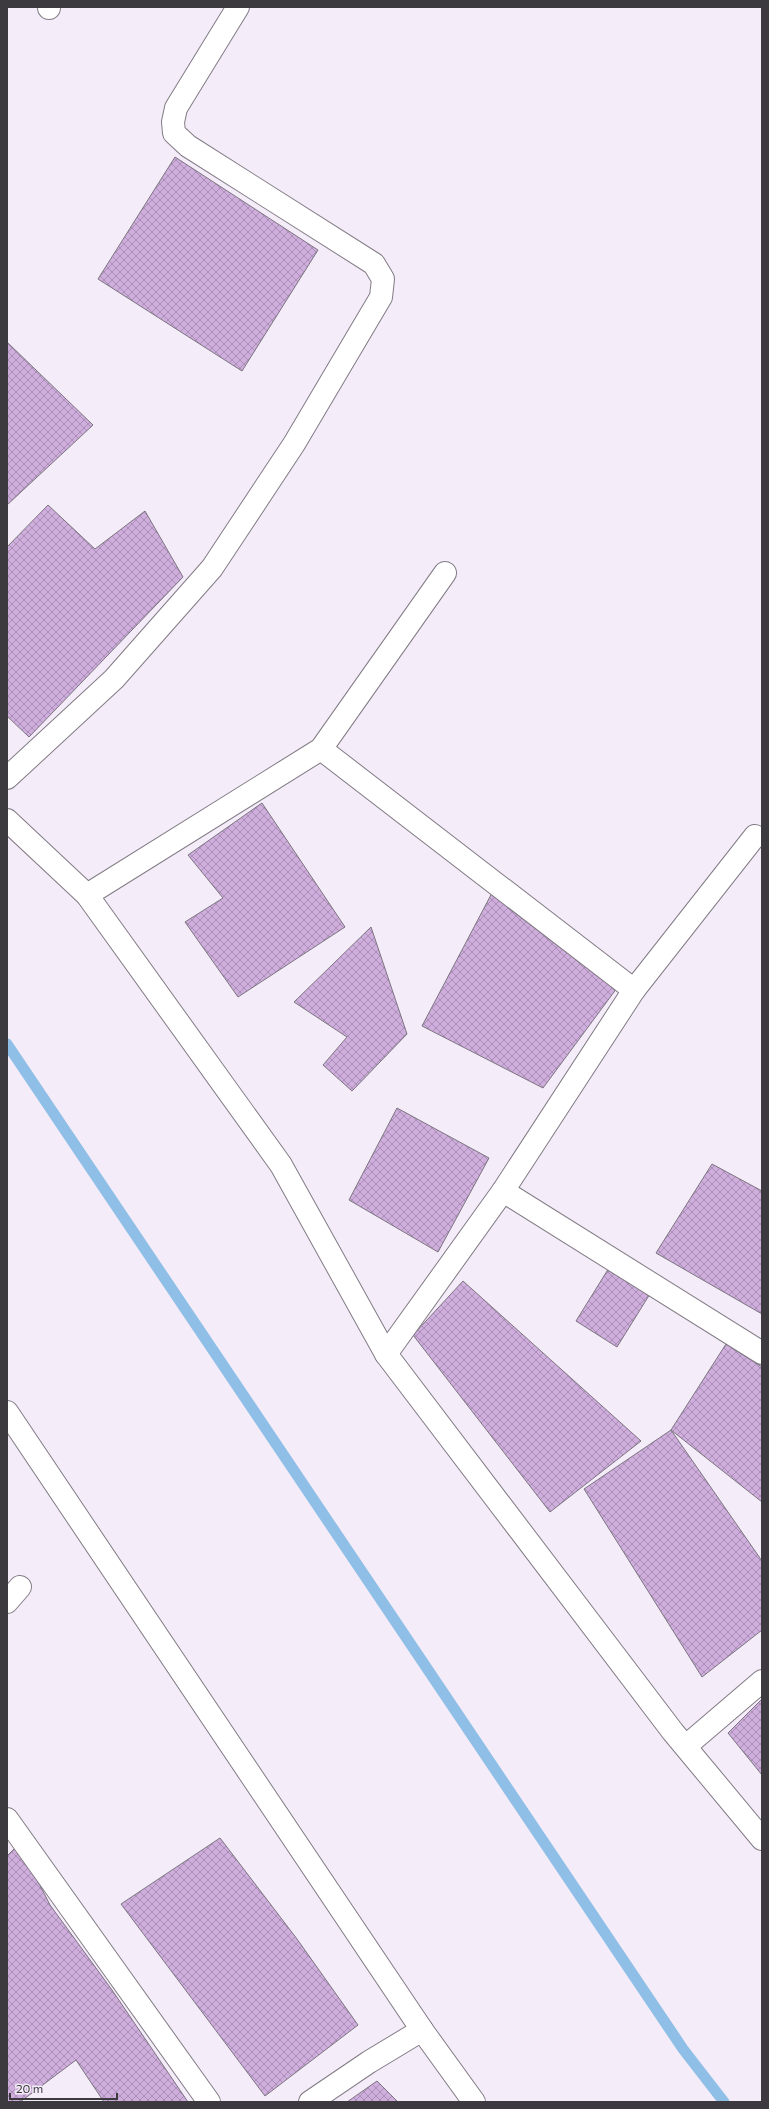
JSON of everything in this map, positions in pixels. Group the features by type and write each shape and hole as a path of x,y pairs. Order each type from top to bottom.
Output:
{"street":[{"path":"7,778 114,679 212,568 294,444 381,297 383,279 374,264 188,146 174,133 173,122 176,108 238,7"},
{"path":"87,895 321,748 444,573"},
{"path":"321,748 634,990"},
{"path":"7,820 87,895 281,1165 386,1354 673,1732 762,1839"},
{"path":"386,1354 503,1191 634,990 755,836"},
{"path":"503,1191 762,1353"},
{"path":"7,1412 422,2030 474,2102"},
{"path":"686,1746 762,1682"},
{"path":"7,1819 209,2102"},
{"path":"310,2102 369,2062 422,2030"}],"building":[{"path":"175,157 318,250 242,371 98,279"},
{"path":"7,342 93,425 7,505"},
{"path":"48,505 95,549 145,511 183,577 29,737 7,716 7,547"},
{"path":"262,803 345,927 238,997 185,922 223,898 188,855"},
{"path":"493,891 617,988 543,1088 422,1026"},
{"path":"371,927 407,1034 352,1091 323,1065 347,1037 294,1002"},
{"path":"397,1108 489,1158 438,1252 349,1200"},
{"path":"712,1164 762,1191 762,1314 656,1253"},
{"path":"612,1263 653,1289 617,1347 576,1321"},
{"path":"463,1281 641,1441 550,1512 413,1335"},
{"path":"726,1344 762,1367 762,1502 671,1430"},
{"path":"671,1430 762,1561 762,1630 702,1677 584,1489"},
{"path":"762,1699 762,1775 728,1733"},
{"path":"220,1838 297,1939 358,2025 265,2096 121,1904"},
{"path":"19,1844 50,1905 112,1990 188,2102 104,2102 76,2060 20,2102 7,2102 7,1856"},
{"path":"377,2081 398,2102 347,2102"}],"waterway":[{"path":"7,1044 683,2049 724,2102"}]}
